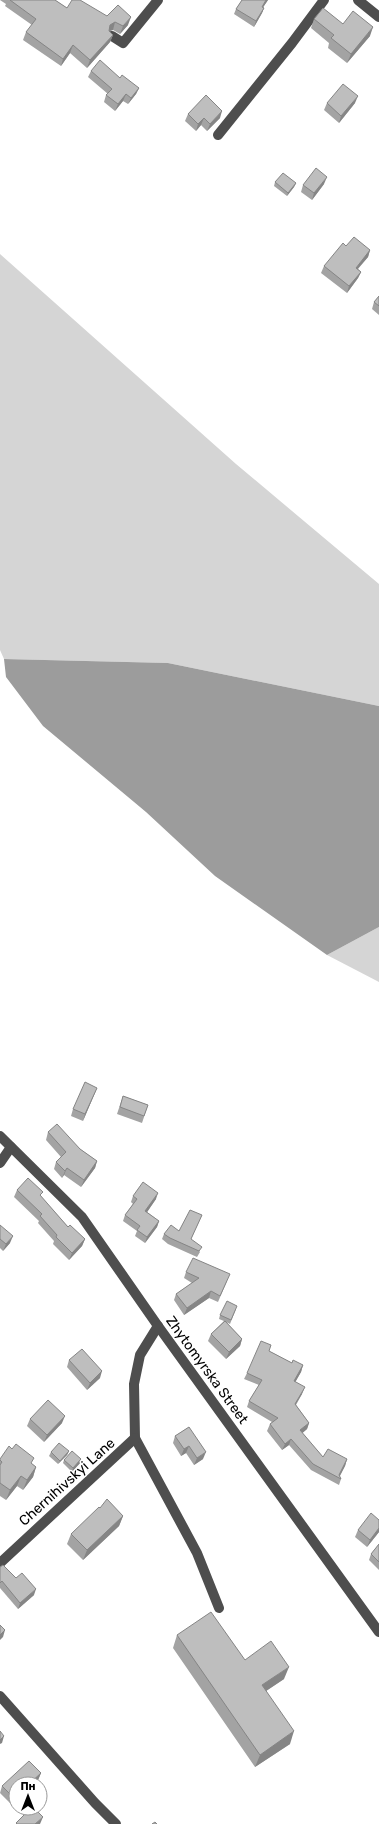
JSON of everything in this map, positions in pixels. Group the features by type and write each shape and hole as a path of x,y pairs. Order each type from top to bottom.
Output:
{"street":[{"path":"112,36 123,43 158,0"},
{"path":"218,135 292,43 324,0"},
{"path":"358,0 379,17"},
{"name":"Zhytomyrska Street","path":"0,1136 82,1217 158,1326 379,1632"},
{"path":"0,1163 11,1147"},
{"path":"158,1326 140,1355 134,1384 135,1438 197,1553 219,1608"},
{"name":"Chernihivskyi Lane","path":"0,1563 135,1438"},
{"path":"0,1696 95,1803 116,1824"}],"shaded area":[{"path":"0,254 236,464 379,584 379,706 168,663 4,659 0,650"},
{"path":"4,659 168,663 379,706 379,927 327,955 215,876 146,812 43,726 6,677"},
{"path":"379,927 379,982 327,955"}],"building":[{"path":"10,0 55,0 67,8 72,0 80,0 107,16 118,5 131,17 123,26 115,22 110,25 109,31 113,35 90,60 73,45 63,59 26,32 36,19"},
{"path":"242,0 266,0 262,7 264,8 256,21 236,9"},
{"path":"323,8 343,24 353,11 373,27 351,54 331,38 334,35 314,19"},
{"path":"100,60 120,78 122,75 139,88 131,98 126,94 118,104 106,95 112,89 91,71"},
{"path":"343,84 358,96 341,116 327,103"},
{"path":"206,95 222,111 210,124 204,118 198,124 188,114"},
{"path":"316,168 327,177 314,193 303,185"},
{"path":"283,173 296,183 288,193 275,182"},
{"path":"354,237 370,250 356,268 361,272 349,286 324,266 343,243 346,246"},
{"path":"379,296 379,306 374,302"},
{"path":"85,1082 97,1088 85,1114 73,1109"},
{"path":"123,1096 148,1105 144,1116 120,1107"},
{"path":"57,1124 80,1149 97,1161 84,1180 67,1168 65,1171 56,1162 66,1152 48,1132"},
{"path":"28,1178 43,1192 40,1195 68,1227 70,1225 85,1239 72,1253 56,1237 57,1235 40,1216 42,1214 17,1190"},
{"path":"143,1182 158,1193 145,1211 159,1221 147,1237 137,1230 140,1226 125,1215 137,1199 133,1196"},
{"path":"190,1210 202,1215 191,1239 202,1247 199,1251 164,1234 171,1225 179,1231"},
{"path":"0,1225 13,1236 6,1244 0,1239"},
{"path":"193,1258 230,1274 220,1296 211,1291 187,1308 176,1294 199,1278 186,1272"},
{"path":"227,1301 237,1306 231,1320 220,1315"},
{"path":"225,1321 242,1339 229,1352 211,1334"},
{"path":"261,1341 271,1345 269,1351 292,1363 293,1360 303,1365 294,1381 305,1387 295,1404 309,1423 300,1430 323,1457 328,1449 347,1459 339,1475 341,1479 313,1464 291,1439 285,1444 270,1424 278,1418 249,1401 262,1380 247,1373"},
{"path":"82,1349 102,1371 90,1383 69,1360"},
{"path":"48,1400 65,1416 47,1435 30,1419"},
{"path":"189,1427 206,1452 197,1458 189,1446 184,1449 175,1436"},
{"path":"59,1443 69,1451 60,1461 51,1452"},
{"path":"16,1444 34,1458 31,1463 36,1467 27,1480 21,1476 10,1490 0,1483 0,1465 2,1462 0,1459 9,1446 12,1449"},
{"path":"72,1451 81,1459 73,1468 64,1460"},
{"path":"107,1499 123,1516 87,1550 71,1534 99,1507 100,1508"},
{"path":"371,1513 379,1520 379,1528 370,1540 358,1530"},
{"path":"379,1544 379,1562 371,1554"},
{"path":"3,1565 16,1578 22,1573 36,1589 20,1603 2,1581 0,1583 0,1567"},
{"path":"211,1612 245,1660 271,1641 289,1667 262,1685 294,1731 260,1755 177,1635"},
{"path":"0,1625 5,1630 0,1635"},
{"path":"0,1731 4,1736 0,1740"},
{"path":"29,1761 41,1773 38,1776 13,1776"},
{"path":"8,1780 8,1792 2,1786"},
{"path":"23,1816 43,1817 35,1824 16,1823"}]}
